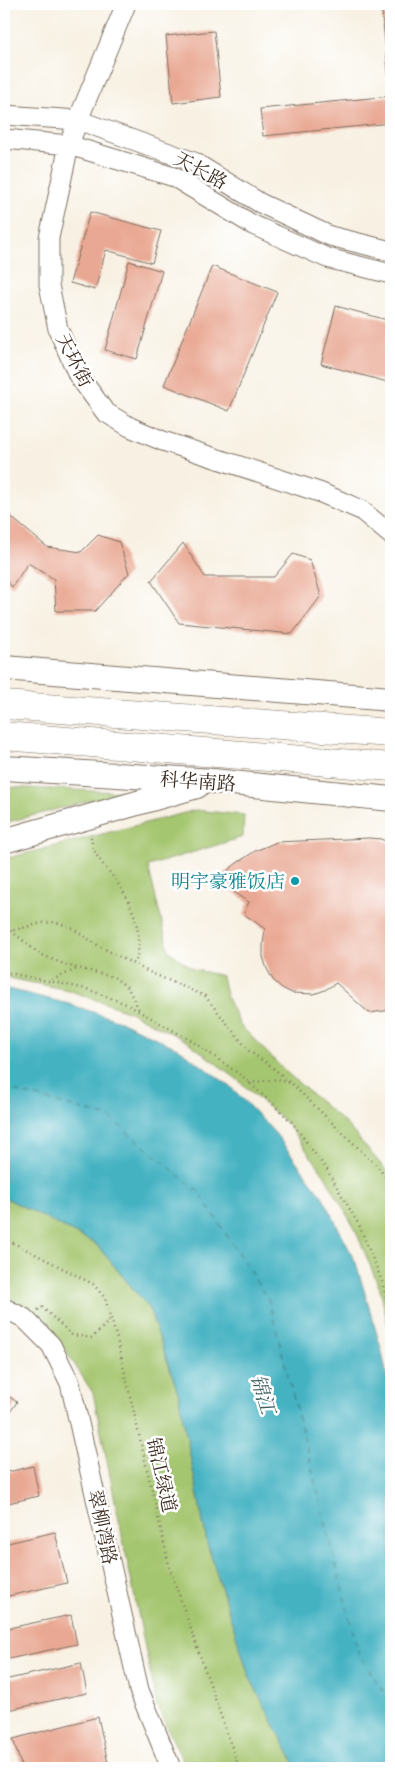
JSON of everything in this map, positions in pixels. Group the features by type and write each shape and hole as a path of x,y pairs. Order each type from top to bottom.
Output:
{"highway":[{"path":"4,705 391,733"},
{"name":"科华南路","path":"4,736 391,767"}],"main road":[{"path":"5,669 391,699"},
{"name":"科华南路","path":"4,768 214,781 391,799"},
{"path":"4,841 214,781"}],"street":[{"name":"天环街","path":"126,4 69,145 49,238 49,285 58,329 78,375 105,412 130,427 163,441 319,492 361,510 391,535"},
{"name":"天长路","path":"4,115 78,120 194,162 260,203 330,236 391,251"},
{"name":"天长路","path":"4,139 69,145 174,177 253,225 327,258 391,274"},
{"name":"翠柳湾路","path":"4,1308 24,1318 51,1345 70,1382 139,1690 172,1768"}],"path":[{"path":"91,837 94,851 121,887 133,912 140,938 139,951 134,964"},
{"path":"10,931 42,923 55,922 70,927 99,946 149,972 205,996 249,1051 293,1085 377,1166 391,1184"},
{"path":"4,929 10,931 40,954 121,982 128,988 141,1013"},
{"path":"51,981 79,968"},
{"path":"4,972 87,989 126,1004 192,1041 249,1083 291,1121 327,1170 359,1225 383,1284 391,1318"},
{"path":"249,1083 278,1079 293,1085"},
{"name":"锦江绿道","path":"4,1238 93,1284 105,1298 117,1339 170,1569 239,1768"},
{"path":"24,1318 42,1307 72,1335 92,1338 111,1319"}],"green space":[{"path":"4,787 124,792 4,823"},
{"path":"196,810 244,815 243,837 148,866 169,951 193,969 222,976 226,996 240,1025 285,1071 346,1124 391,1176 391,1339 380,1289 355,1229 324,1174 287,1124 238,1080 188,1042 130,1012 68,990 4,977 4,859"},
{"path":"4,1197 96,1244 149,1308 178,1392 207,1543 249,1676 297,1768 186,1768 157,1706 93,1393 45,1319 4,1295"}],"water":[{"name":"锦江","path":"4,988 69,1004 120,1021 179,1049 231,1087 275,1133 323,1197 356,1263 381,1348 391,1395 391,1768 297,1768 249,1676 207,1543 178,1392 149,1308 96,1244 4,1197"}],"building":[{"path":"381,4 391,4 391,91 390,91"},
{"path":"214,31 221,97 173,103 166,36"},
{"path":"391,96 391,123 263,136 260,109"},
{"path":"90,212 161,231 152,263 106,250 95,290 70,283"},
{"path":"129,261 162,271 137,359 105,350"},
{"path":"212,266 277,292 229,411 164,385"},
{"path":"336,306 391,321 391,383 321,364"},
{"path":"4,511 47,547 81,552 98,535 119,542 129,573 95,611 56,611 54,579 28,563 12,587 4,578"},
{"path":"183,543 205,577 274,577 293,554 310,560 321,596 292,634 179,623 151,581"},
{"path":"381,839 391,844 391,1010 369,1013 336,983 314,994 292,993 282,988 273,980 263,957 265,929 244,914 249,902 218,878 255,851 277,842"},
{"path":"4,1393 17,1402 4,1421"},
{"path":"33,1466 39,1496 4,1504 4,1473"},
{"path":"55,1532 67,1583 4,1597 4,1544"},
{"path":"71,1615 77,1644 4,1660 4,1629"},
{"path":"81,1663 87,1693 4,1711 4,1680"},
{"path":"98,1717 109,1768 22,1768 13,1739"}],"ferry route":[{"path":"4,1088 109,1117 199,1192 269,1301 359,1655 391,1702"}],"place":[{"name":"明宇豪雅饭店","path":"295,881"}]}
